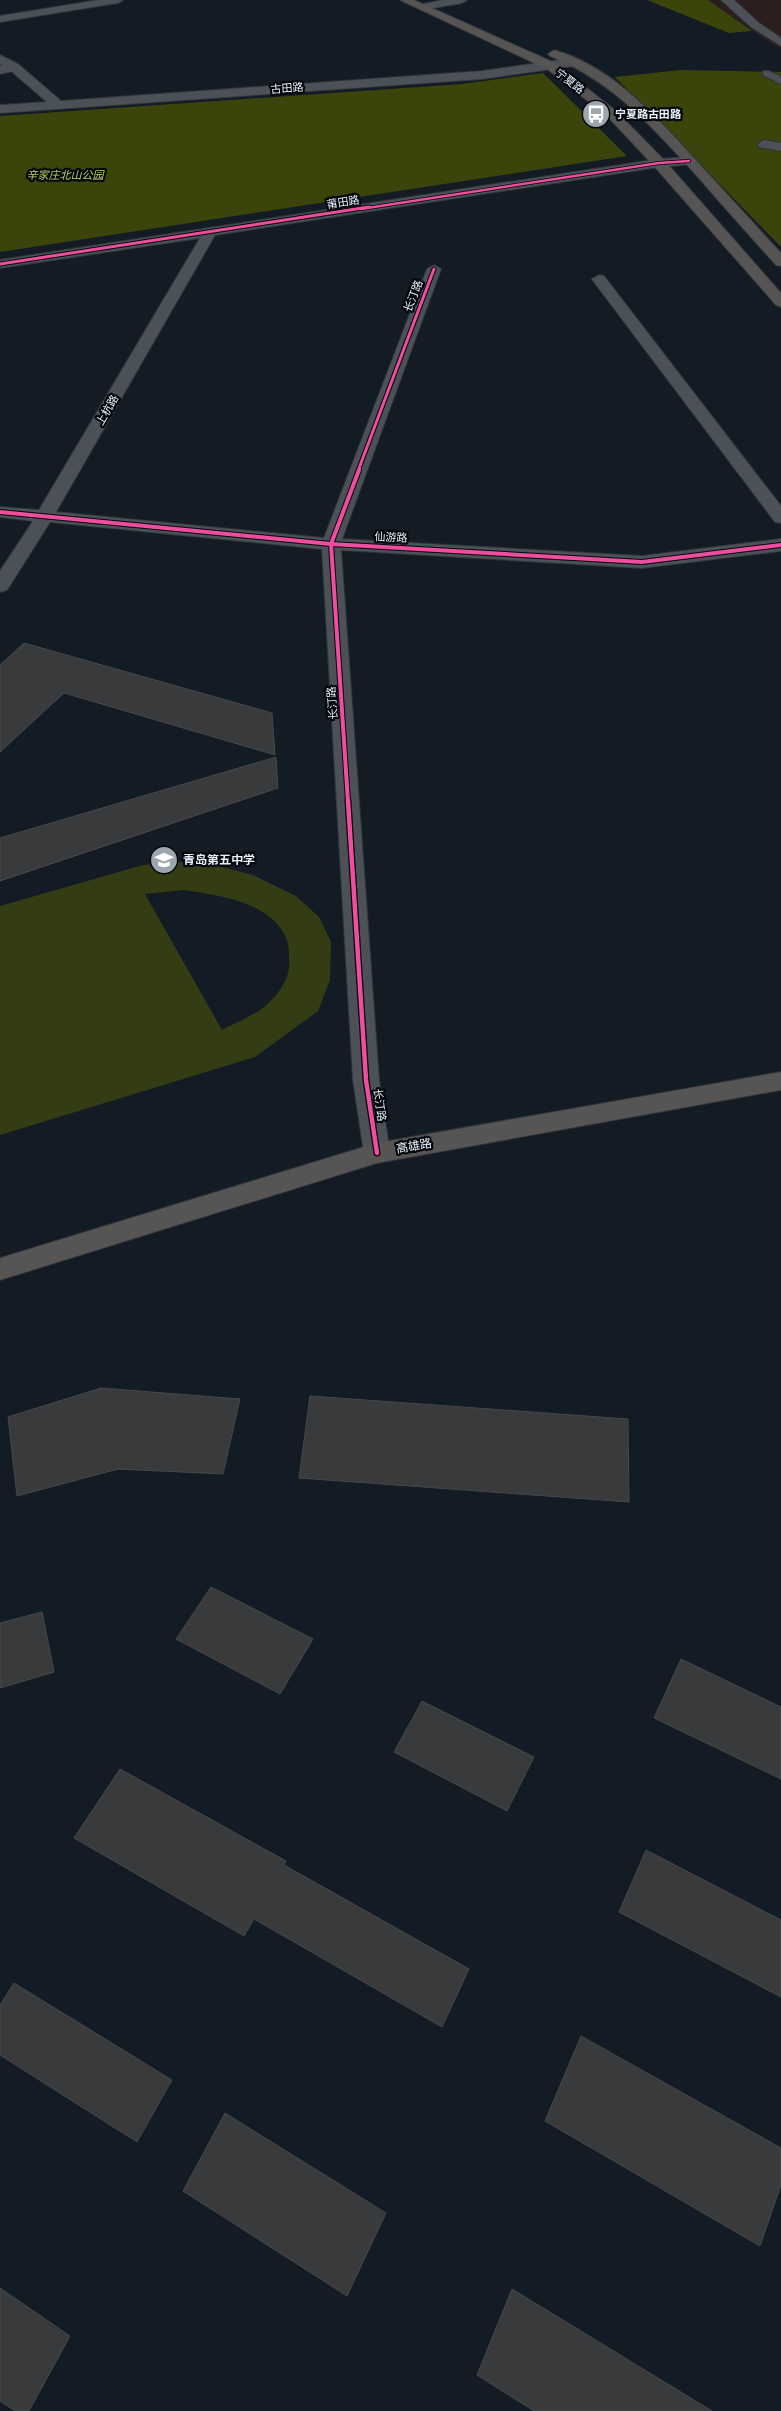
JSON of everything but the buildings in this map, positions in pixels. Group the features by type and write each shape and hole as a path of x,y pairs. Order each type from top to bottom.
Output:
{"main road":[{"name":"宁夏路","path":"405,0 432,4 574,62 616,87 655,122 781,262"},
{"name":"宁夏路","path":"432,4 551,66 612,114 659,163 781,302"},
{"name":"高雄路","path":"0,1269 376,1153 781,1081"}],"street":[{"path":"0,19 118,0"},
{"path":"432,4 462,0"},
{"path":"726,0 737,7 755,25 781,43"},
{"path":"0,59 14,67 57,104"},
{"name":"古田路","path":"0,109 482,74 574,62"},
{"path":"0,70 14,67"},
{"path":"764,144 781,147"},
{"name":"莆田路","path":"0,264 659,163 689,161"},
{"name":"上杭路","path":"0,586 45,516 210,232"},
{"name":"长汀路","path":"376,1153 365,1070 331,544 434,269"},
{"path":"599,279 781,518"},
{"name":"仙游路","path":"0,512 331,544 642,562 781,545"}],"lane":[{"path":"781,74 766,73 781,81"}],"shaded area":[{"path":"708,0 781,0 781,48 774,46"}],"green space":[{"path":"647,0 708,0 752,31 729,33"},
{"path":"681,70 781,72 781,247 615,77"},
{"name":"辛家庄北山公园","path":"543,73 627,156 0,252 0,116 462,84"},
{"path":"178,862 214,865 253,875 296,896 319,917 331,942 330,980 318,1011 255,1057 0,1135 0,906 143,865","holes":["184,890 227,898 257,909 270,917 280,927 288,945 288,974 277,994 260,1010 222,1030 145,894"]}],"cycle path":[{"path":"0,264 659,163 689,161"},
{"path":"377,1153 366,1080 331,544 434,269"},
{"path":"0,512 331,544 642,562 781,545"}],"place":[{"name":"宁夏路古田路","path":"596,114"},
{"name":"青岛第五中学","path":"164,860"}]}
